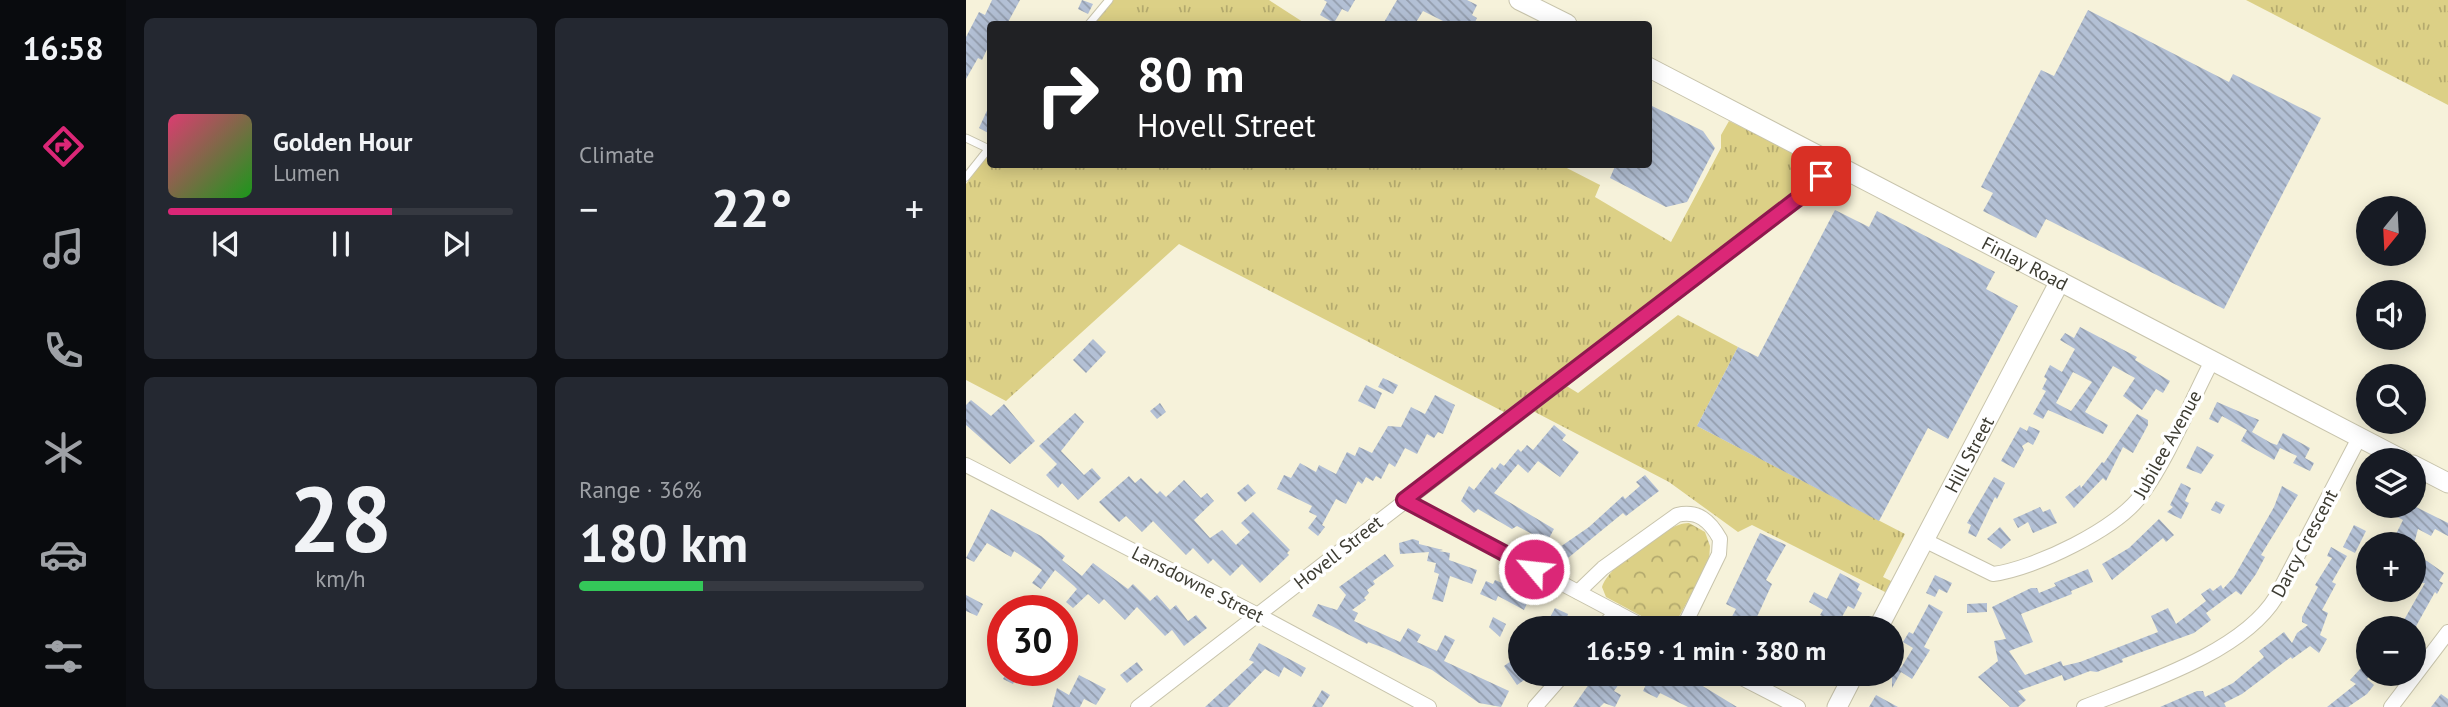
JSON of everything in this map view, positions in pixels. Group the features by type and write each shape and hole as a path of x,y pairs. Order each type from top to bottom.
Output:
{"street":[{"path":"1519,0 1561,21"},
{"name":"Finlay Road","path":"1652,69 2379,448"},
{"name":"Hovell Street","path":"1138,707 1809,190 1834,162"},
{"name":"Hill Street","path":"1884,616 2060,281"},
{"name":"Jubilee Avenue","path":"1924,540 1993,573 2068,548 2088,538 2143,494 2212,361"},
{"name":"Darcy Crescent","path":"2084,707 2193,664 2262,615 2276,597 2359,438"},
{"name":"Lansdowne Street","path":"966,465 1258,615 1429,707"},
{"path":"2426,472 2448,483"},
{"path":"1404,500 1624,616"},
{"path":"1578,592 1603,568 1676,515 1688,512 1703,517 1720,539 1719,554 1689,616"},
{"path":"1612,616 1616,612"},
{"path":"2391,707 2448,632"},
{"path":"1535,707 1553,686"},
{"path":"1757,686 1798,707"},
{"path":"1837,707 1848,686"}],"lane":[{"path":"1092,21 1109,0"},
{"path":"966,138 987,147"},
{"path":"966,177 987,152"}],"green space":[{"path":"1112,0 1269,0 1301,21 1095,21"},
{"path":"2246,0 2448,0 2448,105"},
{"path":"1729,121 1804,157 1813,169 1810,181 1504,412 1179,244 1006,401 966,380 966,184 987,156 987,168 1567,168 1600,185 1595,197 1671,242 1721,148 1721,135"},
{"path":"1678,315 1738,347 1697,426 1905,534 1883,577 1893,582 1887,593 1752,525 1738,532 1669,482 1533,411 1565,385 1578,393"},
{"path":"1689,523 1705,532 1710,546 1709,562 1679,616 1641,616 1606,597 1602,587 1615,568 1640,547 1679,525"}],"building":[{"path":"992,0 1020,0 1009,21 987,21 987,49 982,60 978,58 966,79 966,37 979,12 985,15"},
{"path":"1082,0 1093,4 1088,14 1078,9"},
{"path":"1324,0 1355,0 1348,12 1342,9 1335,21 1320,15 1327,2"},
{"path":"1397,0 1467,0 1477,5 1472,15 1477,18 1476,21 1443,21 1423,11 1417,21 1385,21"},
{"path":"2088,10 2229,82 2233,74 2321,118 2224,309 2046,219 2036,238 1983,211 1993,193 1981,187 2041,70 2054,76"},
{"path":"1652,106 1703,131 1715,148 1687,202 1666,207 1610,178 1614,168 1652,168"},
{"path":"987,111 987,132 979,128"},
{"path":"1835,210 1869,227 1877,211 1995,272 1986,289 2018,306 1948,439 1928,428 1879,521 1697,426 1738,347 1758,357"},
{"path":"2080,327 2137,357 2135,360 2170,381 2163,393 2156,389 2142,410 2123,396 2135,378 2113,366 2085,412 2108,425 2103,434 2048,410 2043,419 2033,414 2046,391 2042,389 2047,379 2044,377 2050,365 2062,372 2075,349 2060,340 2065,333 2074,338","holes":["2073,372 2092,382 2071,411 2056,403"]},
{"path":"1093,339 1106,352 1086,373 1073,360"},
{"path":"1383,378 1398,385 1393,394 1378,387"},
{"path":"1366,385 1382,393 1375,409 1358,401"},
{"path":"1435,395 1455,405 1443,434 1438,432 1434,438 1427,434 1417,454 1405,448 1395,467 1389,463 1381,479 1376,476 1373,481 1366,477 1362,484 1358,481 1346,504 1336,499 1322,525 1325,527 1318,536 1308,528 1317,516 1309,512 1312,506 1277,489 1284,475 1291,478 1300,463 1316,472 1319,465 1336,474 1347,452 1355,456 1359,447 1372,453 1388,426 1401,427 1411,407 1425,414"},
{"path":"971,400 991,416 1004,404 1035,441 1010,464 966,425 966,405"},
{"path":"2217,402 2259,420 2252,432 2271,443 2277,445 2283,433 2310,448 2305,458 2314,463 2310,471 2293,463 2297,456 2280,448 2274,460 2241,441 2247,430 2222,416 2218,423 2209,419"},
{"path":"1160,403 1166,412 1157,419 1150,411"},
{"path":"1075,413 1084,422 1061,451 1084,475 1092,468 1101,478 1078,500 1062,483 1058,488 1046,475 1057,464 1039,446"},
{"path":"2137,414 2148,420 2148,425 2133,453 2123,447 2106,481 2103,478 2074,508 2065,497 2080,485 2081,488 2102,462 2104,463"},
{"path":"1554,425 1566,435 1562,440 1579,452 1560,477 1538,461 1528,473 1518,464 1494,493 1554,529 1547,542 1517,526 1512,529 1478,509 1474,513 1461,501 1469,486 1474,490 1492,467 1495,470 1500,463 1504,466 1518,449 1521,452 1527,445 1533,450"},
{"path":"2029,426 2040,431 2033,445 2028,442 2022,446 2024,450 2014,468 2001,461 2020,427 2027,431"},
{"path":"2197,446 2214,455 2201,474 2186,468"},
{"path":"1645,475 1659,491 1626,516 1623,513 1568,558 1560,547 1589,527 1623,496 1625,499 1640,486 1636,482"},
{"path":"1129,476 1135,483 1141,478 1157,494 1160,491 1166,497 1184,480 1201,498 1207,493 1214,501 1194,520 1210,538 1222,530 1236,545 1250,532 1241,523 1253,512 1290,550 1287,553 1289,555 1260,583 1242,564 1230,576 1213,559 1208,564 1193,548 1186,555 1153,521 1142,532 1126,516 1119,522 1099,502"},
{"path":"1994,477 2005,483 1997,499 1995,497 1976,537 1968,533 1971,525 1967,523"},
{"path":"2181,483 2191,488 2185,501 2189,503 2181,519 2167,512 2173,507 2170,505"},
{"path":"1248,484 1256,493 1245,502 1237,493"},
{"path":"2282,486 2298,495 2261,555 2265,557 2256,574 2241,595 2236,591 2206,613 2211,620 2194,633 2122,659 2123,662 2097,672 2090,671 2064,681 2062,675 2018,691 2026,700 2018,707 2010,707 1978,677 1998,661 1994,641 2006,639 1992,607 2031,588 2037,588 2039,593 2056,586 2054,583 2088,569 2093,582 2071,591 2072,594 2021,614 2033,642 2009,651 2025,675 2061,661 2063,666 2080,662 2158,632 2151,616 2168,608 2176,624 2206,601 2201,594 2210,588 2213,591 2221,585 2223,589 2234,577 2274,507"},
{"path":"2216,501 2225,505 2220,514 2211,510"},
{"path":"2040,507 2043,512 2050,509 2057,523 2033,533 2028,522 2018,528 2013,519"},
{"path":"991,509 1041,536 1065,556 1062,560 1082,576 1093,563 1128,589 1133,584 1150,601 1157,595 1170,610 1176,605 1188,621 1196,615 1207,628 1184,646 1172,630 1165,636 1137,607 1125,620 1104,599 1099,604 1088,594 1078,603 1078,595 1072,595 1077,589 1055,570 1041,589 1032,583 1042,570 1014,551 1011,557 987,543 974,562 966,558"},
{"path":"2426,512 2448,523 2448,536 2435,529 2431,536 2418,529 2417,532 2397,532 2403,520 2399,518 2426,518"},
{"path":"2159,519 2174,535 2166,542 2163,538 2112,580 2102,564 2129,548"},
{"path":"2354,525 2366,531 2356,532 2355,553 2343,547"},
{"path":"2000,527 2011,540 2001,549 1987,539"},
{"path":"1760,533 1786,545 1766,580 1772,584 1757,616 1732,616 1736,609 1726,604"},
{"path":"1413,539 1419,541 1419,544 1450,553 1449,560 1477,570 1472,584 1450,576 1443,602 1432,599 1439,574 1434,572 1436,563 1427,561 1429,552 1400,554 1399,543"},
{"path":"2331,547 2347,556 2332,582 2336,584 2322,610 2328,613 2320,635 2327,639 2319,653 2310,646 2292,659 2291,657 2242,694 2224,703 2226,707 2160,707 2197,691 2203,691 2205,697 2233,683 2264,657 2259,651 2284,632 2292,643 2297,633 2308,625 2302,622 2302,617 2318,587 2315,585 2332,558 2327,556"},
{"path":"1385,554 1394,566 1373,581 1375,584 1367,590 1369,593 1364,598 1366,600 1352,610 1358,613 1354,621 1400,642 1408,628 1421,635 1417,642 1437,651 1445,635 1455,640 1444,661 1509,691 1501,707 1479,703 1432,670 1384,648 1368,642 1367,644 1312,616 1318,604 1337,610 1346,595 1339,587"},
{"path":"2427,561 2444,573 2439,581 2443,583 2422,616 2406,616 2414,602 2426,602"},
{"path":"1840,573 1860,584 1857,590 1862,593 1854,609 1848,606 1842,616 1822,616 1820,615 1823,610 1809,602 1814,592 1827,599"},
{"path":"1935,575 1952,583 1947,593 1939,589 1935,597 1926,593"},
{"path":"1495,580 1531,595 1524,610 1498,596 1496,601 1480,594 1486,581 1493,584"},
{"path":"966,595 983,604 977,616 966,611"},
{"path":"1987,603 1987,612 1967,613 1967,604"},
{"path":"1929,604 1943,612 1924,647 1930,650 1912,679 1904,674 1904,663 1913,648 1904,640 1909,632 1913,634"},
{"path":"1555,608 1568,614 1567,616 1551,616"},
{"path":"1493,617 1506,624 1500,637 1489,627"},
{"path":"1259,643 1306,668 1301,677 1284,667 1279,677 1265,669 1228,707 1205,707 1254,662 1249,660"},
{"path":"1137,662 1143,670 1127,683 1120,675"},
{"path":"2356,673 2356,684 2350,680"},
{"path":"1079,675 1106,689 1096,705 1084,699 1080,707 1052,707 1057,688 1069,695 1074,686 1078,686"},
{"path":"2356,684 2373,686 2367,694 2348,707 2327,707"},
{"path":"1588,686 1618,686 1614,691 1621,695 1615,707 1604,703 1600,707 1573,707"},
{"path":"1645,686 1703,686 1737,707 1688,707 1660,693 1657,698 1643,691"},
{"path":"1322,690 1330,695 1322,707 1312,707"},
{"path":"2441,694 2448,699 2448,707 2431,707"},
{"path":"1876,695 1898,707 1869,707"}],"route":[{"path":"1534,569 1404,500 1809,190 1821,176"}]}
